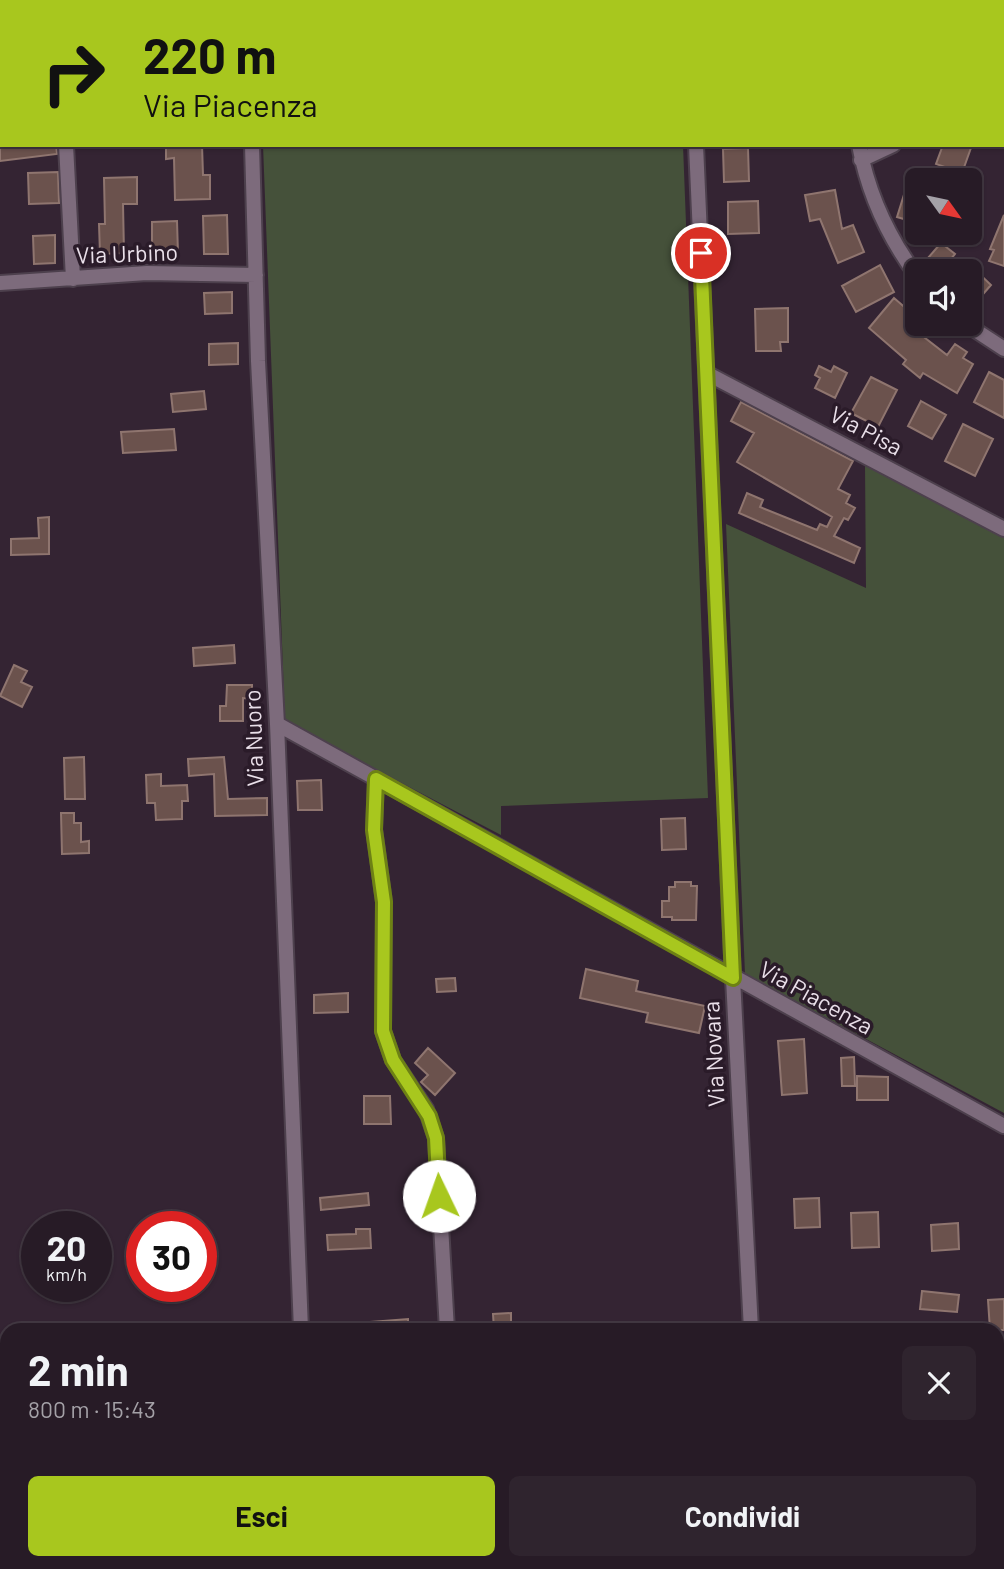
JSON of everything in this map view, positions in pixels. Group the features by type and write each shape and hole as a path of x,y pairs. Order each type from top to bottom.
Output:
{"street":[{"path":"66,147 73,279"},
{"name":"Via Nuoro","path":"252,147 258,361 277,724 301,1323"},
{"name":"Via Novara","path":"696,147 751,1323"},
{"path":"884,147 860,153 882,219 907,259"},
{"name":"Via Urbino","path":"0,283 147,273 256,275"},
{"path":"982,335 1004,349"},
{"name":"Via Pisa","path":"706,373 1004,529"},
{"name":"Via Piacenza","path":"277,724 1004,1126"},
{"path":"376,779 374,830 384,902 383,1026 393,1060 426,1108 434,1131 447,1323"}],"green space":[{"path":"263,147 683,147 708,798 501,806 501,835 285,722"},
{"path":"865,465 1004,536 1004,1113 745,974 726,524 866,588"}],"building":[{"path":"0,147 56,147 57,154 0,161"},
{"path":"166,147 202,147 203,175 210,175 210,199 175,200 174,158 166,159"},
{"path":"942,147 971,147 964,168 948,168 936,164"},
{"path":"748,148 749,181 724,182 723,149"},
{"path":"58,172 59,203 29,204 28,173"},
{"path":"137,177 137,204 123,204 124,253 100,254 99,224 105,224 104,178"},
{"path":"835,190 842,229 853,225 864,252 838,263 820,219 810,221 805,195"},
{"path":"905,191 905,219 897,217"},
{"path":"758,201 759,233 728,234 728,202"},
{"path":"227,215 228,254 204,254 203,216"},
{"path":"1004,215 1004,266 989,261 994,250 990,249"},
{"path":"177,221 178,254 152,254 152,222"},
{"path":"55,235 55,263 34,264 33,236"},
{"path":"939,245 944,245 955,254 951,259 928,258"},
{"path":"880,265 894,292 856,312 842,286"},
{"path":"982,276 991,285 982,295"},
{"path":"232,292 232,313 205,314 204,293"},
{"path":"894,298 905,308 905,336 923,336 947,355 955,344 967,352 963,358 973,364 957,393 923,373 920,378 903,364 906,360 869,328"},
{"path":"788,308 788,342 780,342 781,351 756,351 755,309"},
{"path":"238,343 238,364 209,365 209,344"},
{"path":"819,366 831,372 834,366 847,373 835,398 815,388 820,378 815,375"},
{"path":"989,372 1004,380 1004,418 974,402"},
{"path":"871,377 897,390 878,427 851,413"},
{"path":"204,391 206,409 173,412 171,394"},
{"path":"921,401 946,415 932,439 908,426"},
{"path":"741,402 853,461 838,489 850,495 846,503 855,508 848,520 844,518 834,536 860,548 854,563 739,513 747,493 763,500 760,507 817,530 820,524 827,527 832,517 737,462 754,433 731,421"},
{"path":"963,424 993,439 975,476 945,461"},
{"path":"174,429 176,450 123,453 121,432"},
{"path":"49,517 49,554 11,555 11,539 39,538 38,518"},
{"path":"234,645 235,663 194,666 193,648"},
{"path":"14,665 27,671 21,682 32,687 22,707 0,696"},
{"path":"227,685 252,685 252,699 243,698 243,721 220,721 220,706 226,706"},
{"path":"84,757 85,799 65,799 64,758"},
{"path":"224,757 228,799 267,798 267,815 215,816 214,774 189,776 188,759"},
{"path":"161,774 161,786 187,785 188,801 182,801 182,819 156,820 155,803 147,803 146,775"},
{"path":"321,780 322,810 298,810 297,781"},
{"path":"61,813 74,813 74,823 81,823 81,842 89,841 89,853 62,854"},
{"path":"685,818 686,849 662,850 661,819"},
{"path":"675,882 691,882 691,886 697,886 696,920 672,920 672,917 662,917 662,901 669,901 669,887 675,887"},
{"path":"586,969 638,981 636,991 705,1006 699,1033 646,1022 648,1013 580,998"},
{"path":"455,978 456,991 437,992 436,979"},
{"path":"348,993 348,1012 314,1013 314,995"},
{"path":"804,1039 807,1093 782,1095 778,1041"},
{"path":"428,1048 455,1073 435,1095 421,1082 428,1075 415,1063"},
{"path":"854,1057 855,1086 842,1086 841,1058"},
{"path":"857,1076 888,1077 888,1100 857,1100"},
{"path":"364,1096 390,1096 391,1124 364,1124"},
{"path":"368,1193 369,1205 321,1210 320,1198"},
{"path":"819,1198 820,1227 795,1228 794,1199"},
{"path":"878,1212 879,1247 852,1248 851,1213"},
{"path":"958,1223 959,1249 932,1251 931,1225"},
{"path":"356,1229 370,1229 371,1248 328,1250 327,1235 356,1234"},
{"path":"922,1291 959,1295 957,1312 920,1309"},
{"path":"1004,1299 1004,1323 990,1323 988,1300"},
{"path":"511,1313 511,1323 494,1323 493,1314"},
{"path":"408,1319 408,1323 371,1322"}],"route":[{"path":"439,1196 436,1138 429,1116 393,1060 383,1031 384,902 374,830 376,779 733,978 701,253"}]}
